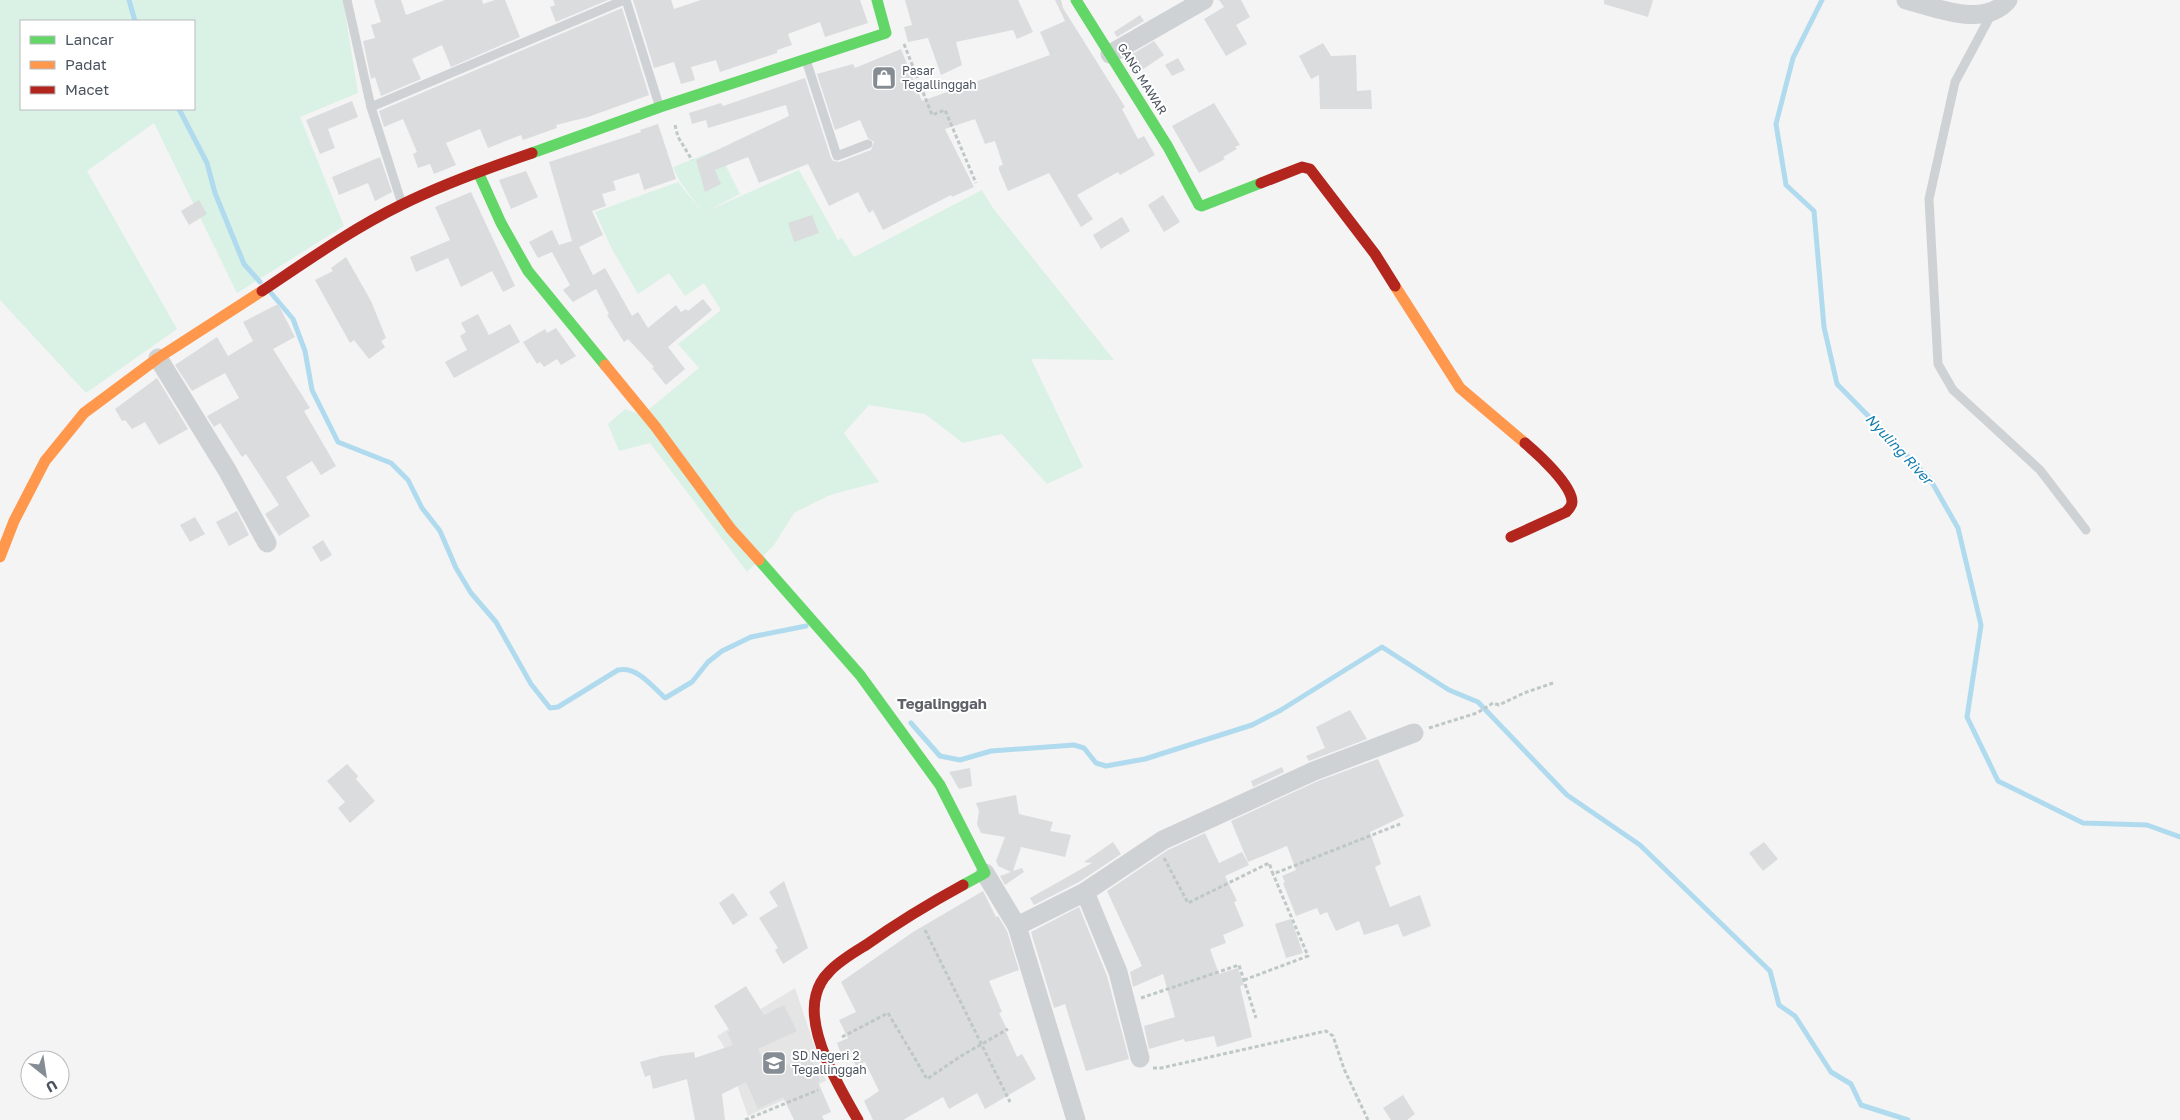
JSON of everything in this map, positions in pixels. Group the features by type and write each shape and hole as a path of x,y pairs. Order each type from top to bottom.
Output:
{"street":[{"path":"0,558 14,521 45,461 64,435 84,413 158,358 280,278 402,204 478,172 664,106 886,33 878,0"},
{"name":"GANG MAWAR","path":"1076,0 1183,172 1196,202 1202,206 1292,170 1302,167 1310,169 1375,254 1460,388 1539,455 1567,488 1572,500 1571,506 1566,512 1512,536"},
{"path":"1110,54 1204,0"},
{"path":"1906,0 1965,14 2000,5"},
{"path":"478,172 513,246 545,293 655,426 731,529 860,675 940,785 985,872 1017,926 1076,1120"},
{"path":"158,358 227,470 267,543"},
{"path":"1017,926 1086,892 1156,845 1314,771 1414,732"},
{"path":"858,1120 837,1082 816,1025 815,1001 820,982 835,966 916,912 985,872"},
{"path":"1086,892 1118,972 1140,1058"}],"lane":[{"path":"347,0 371,107 402,204"},
{"path":"371,107 628,1 664,106"},
{"path":"2000,5 1956,82 1929,199 1938,364 1953,390 2040,470 2086,530"},
{"path":"806,60 838,156 868,144"}],"path":[{"path":"886,33 892,38 902,38 932,115 945,110 976,183"},
{"path":"664,106 692,160"},
{"path":"1414,732 1477,713 1493,702 1499,705 1524,693 1553,683"},
{"path":"1274,874 1400,824"},
{"path":"1156,845 1188,903 1269,863 1308,956 1244,980"},
{"path":"916,912 1010,1102"},
{"path":"1126,1003 1239,965 1256,1018"},
{"path":"823,1046 888,1013 926,1078 1008,1029"},
{"path":"1140,1058 1142,1064 1161,1068 1320,1031 1330,1032 1368,1120"},
{"path":"745,1120 837,1082"}],"shaded area":[{"name":"SD Negeri 2 Tegallinggah","path":"795,988 826,1081 748,1116 723,1045 717,1036"}],"green space":[{"path":"0,0 343,0 358,93 300,117 344,226 237,293 154,123 87,171 177,329 86,393 0,300"},
{"path":"714,151 720,154 740,194 705,212 799,170 838,240 842,238 854,257 982,190 993,208 1114,360 1031,359 1083,467 1047,484 1002,434 963,443 925,414 869,405 844,433 879,482 830,495 794,513 774,545 747,572 650,443 619,451 608,424 625,409 642,415 699,368 678,344 721,310 704,283 685,296 669,273 638,294 612,249 595,212 678,182 703,213 679,180 673,167"}],"building":[{"path":"374,0 401,0 406,15 445,0 482,0 483,4 495,0 505,0 520,37 451,67 442,45 412,59 421,79 381,96 375,77 371,79 363,41 375,38 371,25 381,22"},
{"path":"553,0 608,0 556,22 550,7 555,5"},
{"path":"633,0 671,0 674,9 701,0 860,0 868,23 825,37 820,22 788,34 792,45 777,50 777,53 720,72 716,60 691,67 695,80 681,84 674,62 654,68"},
{"path":"905,0 1018,0 1033,32 1017,39 1013,30 956,42 962,65 941,75 928,38 908,42 904,27 912,25"},
{"path":"1055,0 1061,0 1063,8 1125,107 1122,109 1138,139 1144,136 1155,155 1120,175 1118,172 1077,195 1093,219 1081,227 1049,173 1008,191 999,170 999,166 1003,165 995,141 985,144 975,119 945,129 974,187 952,197 951,195 883,230 873,210 869,213 858,192 829,206 808,164 759,183 748,157 715,170 721,184 705,192 696,160 789,116 786,105 708,128 706,120 692,124 689,113 721,103 723,106 805,78 831,158 833,161 839,162 871,150 874,142 868,138 860,120 835,130 817,74 853,64 855,68 901,49 922,101 1050,55 1040,32 1065,21"},
{"path":"1219,0 1241,0 1250,17 1236,25 1247,44 1226,56 1204,19 1224,7"},
{"path":"1604,0 1653,0 1648,17 1604,4"},
{"path":"622,8 649,95 588,117 556,125 557,128 523,140 521,135 488,148 480,129 446,143 456,165 434,174 430,164 418,168 413,154 417,152 403,119 384,127 379,111"},
{"path":"1140,15 1144,21 1117,37 1114,32"},
{"path":"1154,41 1164,55 1139,72 1129,56"},
{"path":"1323,43 1331,56 1356,55 1357,91 1371,90 1372,109 1320,109 1319,75 1311,79 1299,56"},
{"path":"1178,58 1185,70 1172,76 1165,65"},
{"path":"352,101 358,117 328,129 335,148 320,154 306,120"},
{"path":"1214,103 1240,145 1235,147 1237,149 1223,157 1225,159 1199,173 1172,126"},
{"path":"658,124 676,179 644,190 639,173 613,181 616,190 602,194 606,206 592,211 603,235 579,247 593,275 605,268 632,316 638,312 648,328 676,305 681,312 686,309 688,311 703,299 712,310 668,347 685,369 666,385 652,368 654,367 628,339 624,342 607,315 609,314 596,289 573,302 563,290 570,285 552,252 538,258 529,242 552,230 559,245 572,241 549,162 641,132 640,130"},
{"path":"380,157 392,192 375,201 368,183 339,195 332,177"},
{"path":"526,171 538,197 511,209 499,180"},
{"path":"471,192 515,286 503,292 492,271 461,287 448,258 416,272 410,257 450,240 435,207"},
{"path":"1163,195 1180,222 1164,232 1148,205"},
{"path":"199,200 207,214 189,225 181,211"},
{"path":"812,215 819,233 794,242 788,223"},
{"path":"1122,217 1130,231 1101,249 1093,235"},
{"path":"346,257 371,301 386,338 381,341 385,347 369,359 354,340 350,343 315,280 333,271 331,268"},
{"path":"278,304 295,337 273,349 310,408 304,411 336,466 321,475 312,461 286,477 310,516 279,536 265,514 279,505 246,454 242,457 220,423 214,427 207,416 239,398 225,373 192,391 175,365 217,337 228,356 253,341 243,322"},
{"path":"478,314 489,335 510,324 520,342 454,378 445,362 467,350 460,336 466,332 461,323"},
{"path":"556,328 576,356 561,365 557,359 544,367 540,362 537,364 523,342 545,329 547,333"},
{"path":"157,378 188,429 159,445 145,422 132,429 125,420 122,421 115,409"},
{"path":"237,511 249,535 229,546 216,522"},
{"path":"195,517 205,534 190,542 180,525"},
{"path":"323,540 332,555 321,562 312,547"},
{"path":"1350,710 1367,739 1309,761 1306,756 1325,748 1316,727"},
{"path":"1378,759 1404,816 1370,832 1381,864 1375,867 1390,907 1420,895 1431,926 1403,937 1398,924 1364,935 1359,921 1336,931 1327,912 1320,915 1317,908 1296,916 1282,876 1296,870 1287,846 1248,862 1231,821 1318,781"},
{"path":"347,764 358,776 356,779 375,801 350,823 338,808 345,802 327,781"},
{"path":"1282,767 1284,772 1253,787 1251,781"},
{"path":"970,768 972,786 959,789 949,772"},
{"path":"1016,795 1019,814 1053,822 1050,831 1071,835 1065,857 1021,847 1013,871 1022,868 1024,872 1005,885 1000,876 1011,872 998,866 996,861 1005,837 981,833 977,824 979,811 976,803"},
{"path":"1205,833 1219,863 1242,852 1249,865 1225,876 1237,901 1234,902 1244,926 1223,935 1226,943 1210,949 1219,974 1238,968 1244,985 1240,986 1252,1037 1217,1047 1214,1036 1185,1042 1184,1039 1149,1049 1144,1026 1175,1017 1163,974 1133,987 1130,972 1142,966 1107,891 1168,850"},
{"path":"1113,842 1121,854 1079,882 1034,905 1030,898 1092,863 1084,862"},
{"path":"1764,842 1778,859 1763,871 1749,853"},
{"path":"784,881 808,948 783,964 775,950 778,948 759,918 778,906 769,892"},
{"path":"983,891 996,917 998,916 1007,931 1019,970 989,981 1002,1012 999,1013 1007,1029 1005,1030 1017,1057 1022,1054 1036,1079 985,1109 977,1093 949,1109 943,1097 903,1120 873,1120 864,1101 879,1091 865,1062 856,1066 850,1053 842,1057 837,1043 848,1038 839,1020 856,1012 841,982 913,932"},
{"path":"733,893 748,915 733,925 719,903"},
{"path":"1079,907 1107,976 1129,1059 1086,1071 1065,1004 1054,1008 1031,932"},
{"path":"1291,919 1303,953 1286,958 1275,924"},
{"path":"746,986 764,1015 784,1005 797,1031 758,1049 769,1073 810,1055 820,1081 818,1082 831,1112 822,1116 824,1120 794,1120 783,1097 758,1109 746,1082 722,1094 725,1120 695,1120 687,1079 653,1089 650,1075 645,1077 640,1062 661,1056 694,1052 695,1058 733,1045 727,1032 730,1031 714,1006"},
{"path":"1403,1095 1415,1114 1407,1120 1391,1120 1383,1108"}],"waterway":[{"path":"129,0 135,20"},
{"name":"Nyuling River","path":"1822,0 1793,58 1776,124 1786,185 1814,211 1824,327 1837,384 1930,479 1958,528 1981,625 1967,717 1998,781 2083,823 2147,825 2180,837"},
{"path":"180,110 207,163 215,193 244,264 260,282"},
{"path":"271,293 293,319 305,351 312,390 338,442 391,463 408,480 422,508 440,531 456,568 471,593 496,622 531,684 550,708 558,707 618,670 632,671 638,674 665,698 692,682 708,662 722,651 751,637 806,626"},
{"path":"911,723 940,756 960,760 991,751 1074,745 1084,748 1096,763 1106,766 1145,759 1252,725 1281,710 1382,647 1449,690 1478,702 1567,795 1640,845 1770,971 1779,1005 1795,1016 1831,1072 1851,1084 1861,1105 1908,1120"}],"traffic: fast":[{"path":"532,153 660,107 886,33 877,0"},
{"path":"1076,0 1168,147 1199,205 1202,206 1261,183"},
{"path":"478,172 501,223 528,271 605,365"},
{"path":"759,560 860,675 940,785 985,873 963,885"}],"traffic: slow":[{"path":"1395,286 1460,388 1525,443"},
{"path":"0,557 14,521 45,461 84,413 158,358 262,291"},
{"path":"605,365 655,426 731,529 759,560"}],"traffic: jam":[{"path":"262,291 347,235 383,214 449,183 532,153"},
{"path":"1261,183 1302,167 1310,169 1375,254 1395,286"},
{"path":"1511,537 1566,512 1572,503 1571,495 1561,479 1525,443"},
{"path":"858,1120 834,1077 820,1043 814,1010 819,986 824,977 846,957 963,885"}],"place":[{"name":"Pasar Tegallinggah","path":"884,78"},
{"name":"SD Negeri 2 Tegallinggah","path":"774,1063"}],"district":[{"name":"Tegalinggah","path":"942,704"}]}
